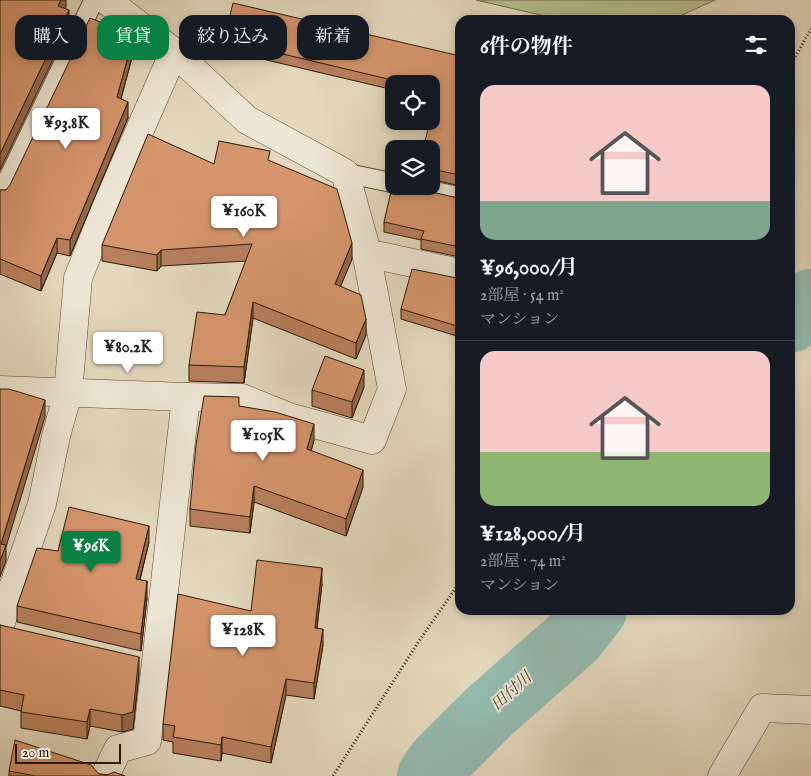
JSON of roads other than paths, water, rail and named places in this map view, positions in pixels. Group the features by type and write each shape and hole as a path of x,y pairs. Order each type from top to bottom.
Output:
{"street":[{"path":"0,390 242,398 289,417 372,440 392,389 366,253 345,173 247,120 174,52 106,0"},
{"path":"9,630 42,504 56,436 68,393 78,278 107,205 174,52"},
{"path":"366,253 455,272"},
{"path":"105,776 118,749 147,741 148,664 186,397"},
{"path":"722,776 762,708 811,710"}],"lane":[{"path":"0,196 94,0"},
{"path":"345,173 385,181"},
{"path":"440,193 455,196"},
{"path":"0,630 9,630"}],"waterway":[{"name":"田付川","path":"795,316 811,301"},
{"name":"田付川","path":"429,776 438,763 490,711 573,638 591,615"}]}
